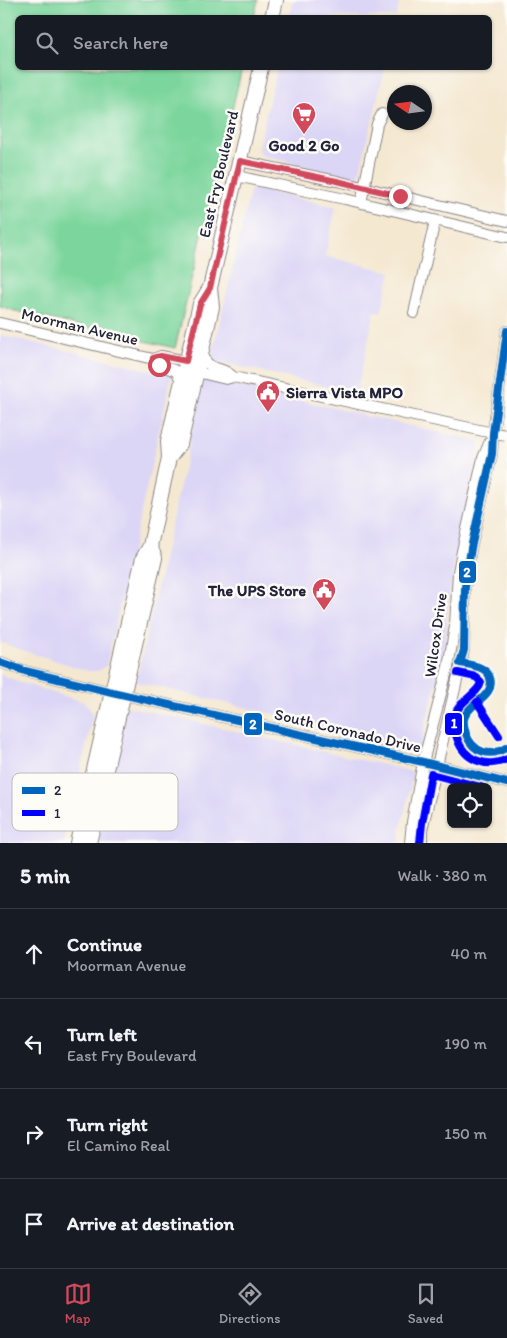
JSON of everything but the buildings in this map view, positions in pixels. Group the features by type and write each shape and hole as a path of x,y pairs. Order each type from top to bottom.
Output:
{"main road":[{"path":"273,15 276,0"},
{"name":"East Fry Boulevard","path":"96,773 155,558 150,546 169,458 168,441 200,304 210,288 261,70"},
{"name":"East Fry Boulevard","path":"169,458 180,444 212,307 210,288"},
{"name":"East Fry Boulevard","path":"103,773 118,694"}],"street":[{"path":"361,203 377,124 382,114"},
{"path":"240,161 364,187 507,221"},
{"path":"236,176 507,237"},
{"path":"414,313 436,220"},
{"name":"Moorman Avenue","path":"0,323 153,358 161,356 186,361"},
{"name":"Wilcox Drive","path":"422,843 422,830 464,650 465,587 471,548 492,454 493,433 507,331"},
{"path":"201,354 205,362 212,367 228,371 233,376 507,435"},
{"name":"Moorman Avenue","path":"153,358 159,365 176,371 181,384"},
{"path":"197,372 226,379 233,376"},
{"name":"Wilcox Drive","path":"410,843 423,762 448,667 462,551 483,458 493,433"},
{"name":"South Coronado Drive","path":"0,662 25,671 118,694 437,765 507,783"}],"shaded area":[{"path":"293,0 400,0 396,15 289,15"},
{"path":"277,70 385,70 358,179 263,156 258,148"},
{"path":"251,188 336,207 325,256 391,272 381,312 375,311 357,391 338,389 211,360"},
{"path":"0,335 172,375 106,666 98,671 88,671 0,642"},
{"path":"204,378 480,442 458,543 449,598 444,654 420,748 136,682"},
{"path":"0,674 22,683 84,702 89,707 93,716 80,773 12,773 12,831 67,831 64,843 0,843"},
{"path":"126,706 414,772 401,828 400,843 94,843 97,831 178,831 178,773 110,773"}],"green space":[{"path":"0,0 258,0 254,15 15,15 15,70 242,70 175,348 0,306"}],"transit line":[{"name":"2","path":"507,331 493,433 492,454 471,548 465,587 464,650 460,663 473,665 485,671 490,678 491,685 485,695 466,713 464,725 469,740 473,746 483,752 495,752 507,747"},
{"name":"2","path":"0,662 25,671 112,692 423,762 507,783"},
{"name":"1","path":"458,673 476,677 481,682 477,690 460,705 454,718 454,729 460,746 470,757 484,763 499,762 507,759"},
{"name":"1","path":"477,702 499,736"},
{"name":"1","path":"420,843 431,774 466,783"}],"place":[{"name":"Good 2 Go","path":"304,135"},
{"name":"Sierra Vista MPO","path":"268,413"},
{"name":"The UPS Store","path":"324,611"}],"route":[{"path":"159,365 153,358 161,356 186,361 200,304 210,288 240,161 400,196"}]}
